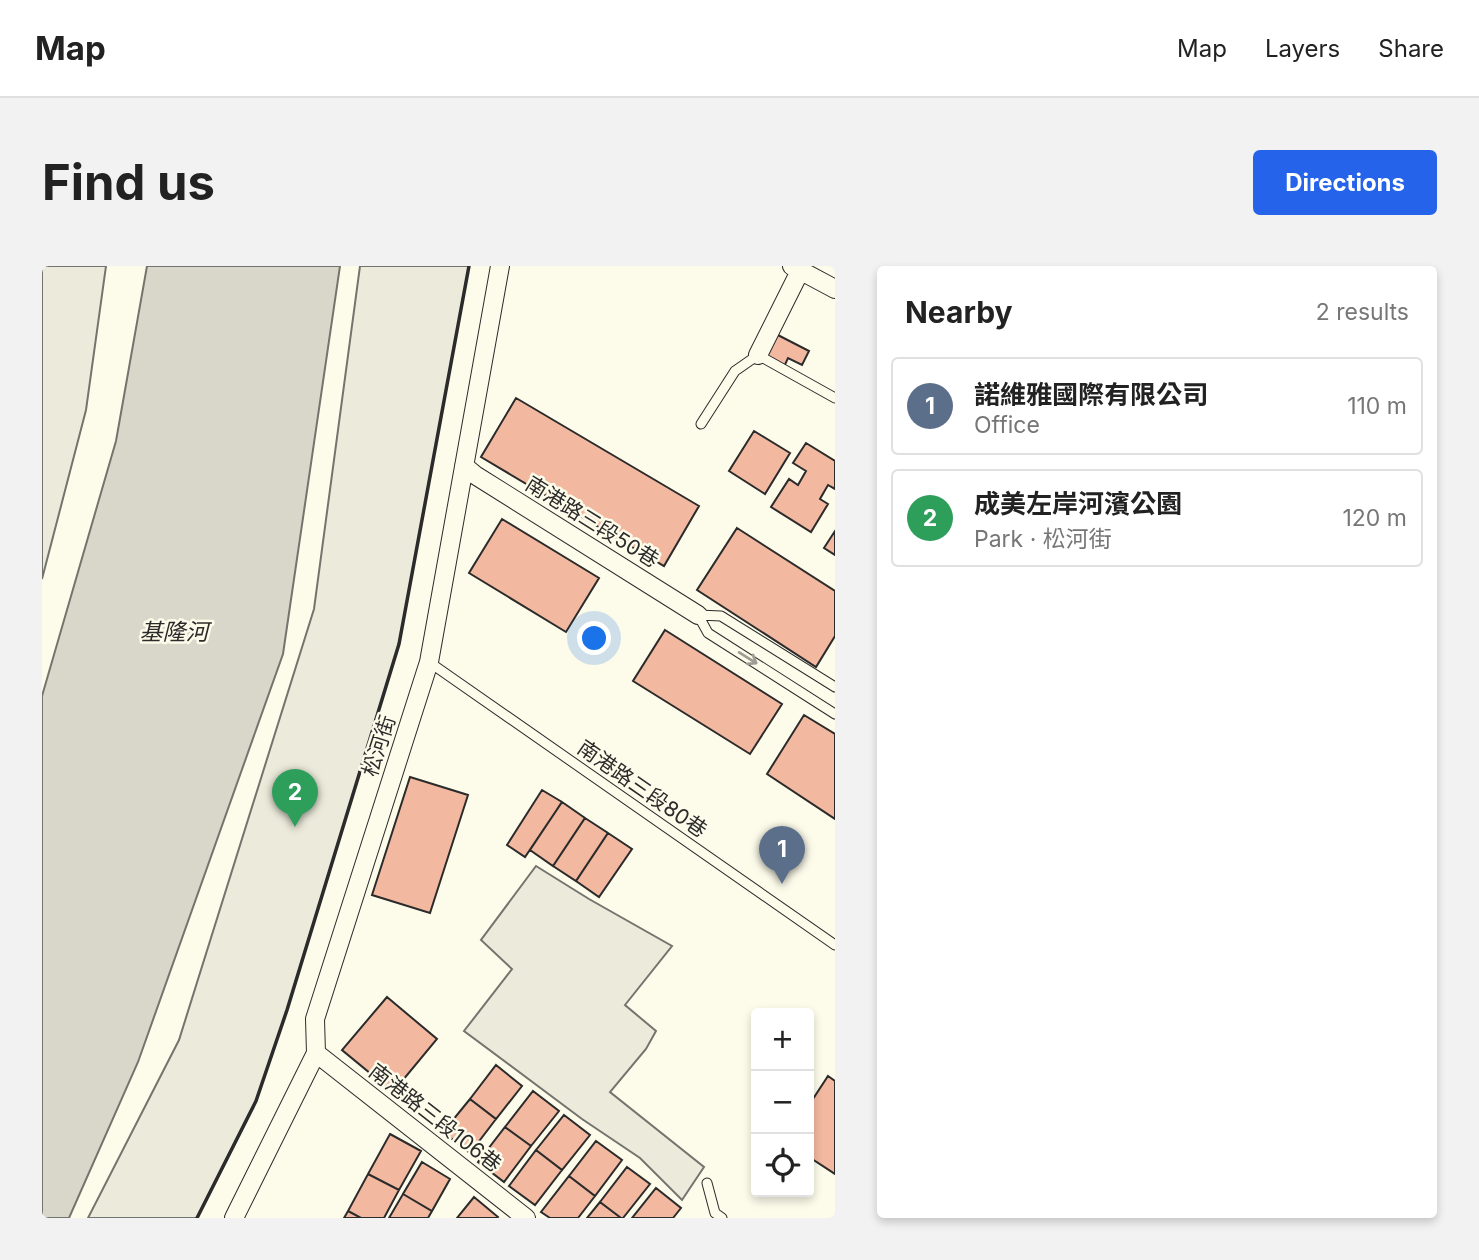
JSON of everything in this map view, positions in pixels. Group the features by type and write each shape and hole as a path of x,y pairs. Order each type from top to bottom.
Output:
{"street":[{"name":"松河街","path":"234,1218 316,1053 314,1019 429,662 500,266"},
{"path":"758,355 796,268 835,289"},
{"name":"南港路三段50巷","path":"464,466 698,615"},
{"name":"南港路三段106巷","path":"316,1053 526,1218"}],"lane":[{"path":"701,424 736,371 758,355 835,398"},
{"name":"南港路三段50巷","path":"698,615 721,616 835,687"},
{"name":"南港路三段50巷","path":"698,615 708,633 835,714"},
{"name":"南港路三段80巷","path":"429,662 835,945"},
{"path":"707,1183 715,1213 722,1218"}],"shaded area":[{"path":"42,266 106,266 86,410 42,579"},
{"path":"360,266 469,266 399,644 287,1010 256,1101 197,1218 88,1218 179,1040 314,609"},
{"path":"536,866 672,946 625,1005 656,1031 646,1049 610,1092 704,1167 682,1200 640,1158 582,1119 464,1031 512,969 481,940"}],"water":[{"name":"基隆河","path":"147,266 340,266 283,654 138,1062 69,1218 42,1218 42,696 116,441"}],"building":[{"path":"772,332 809,351 802,365 788,358 784,367 759,355"},
{"path":"516,398 699,506 664,566 481,457"},
{"path":"754,431 790,453 765,494 729,471"},
{"path":"806,443 835,461 835,489 828,485 820,499 828,504 811,532 771,507 789,479 798,485 806,471 793,463"},
{"path":"502,519 599,578 566,632 469,573"},
{"path":"737,528 835,591 835,636 816,667 697,590"},
{"path":"835,531 835,555 824,548"},
{"path":"665,630 782,704 750,754 633,681"},
{"path":"804,715 835,734 835,819 767,774"},
{"path":"410,777 468,795 430,913 372,895"},
{"path":"542,790 562,802 525,857 507,845"},
{"path":"562,802 585,818 553,866 530,850"},
{"path":"585,818 608,833 576,881 553,866"},
{"path":"608,833 632,849 599,897 576,881"},
{"path":"387,997 437,1039 393,1092 342,1050"},
{"path":"496,1065 522,1086 496,1119 470,1099"},
{"path":"828,1076 835,1081 835,1174 814,1160 814,1097"},
{"path":"533,1091 559,1111 531,1146 505,1127"},
{"path":"470,1099 496,1119 470,1153 443,1132"},
{"path":"564,1115 590,1135 562,1170 536,1150"},
{"path":"505,1127 531,1146 504,1182 478,1162"},
{"path":"390,1134 421,1151 399,1190 368,1174"},
{"path":"596,1141 622,1160 595,1196 569,1176"},
{"path":"536,1150 562,1170 535,1205 509,1186"},
{"path":"422,1162 450,1179 432,1211 403,1194"},
{"path":"627,1167 650,1184 621,1218 600,1202"},
{"path":"368,1174 399,1190 384,1218 361,1218 348,1211"},
{"path":"569,1176 595,1196 578,1218 550,1218 541,1212"},
{"path":"656,1188 681,1208 673,1218 632,1218"},
{"path":"403,1194 432,1211 428,1218 389,1218"},
{"path":"474,1197 498,1217 457,1218"},
{"path":"600,1202 621,1218 587,1218"},
{"path":"348,1211 361,1218 344,1218"}],"wall":[{"path":"197,1218 256,1101 287,1010 399,644 469,266"}],"place":[{"name":"成美左岸河濱公園","path":"295,827"},
{"name":"諾維雅國際有限公司","path":"782,884"}]}
